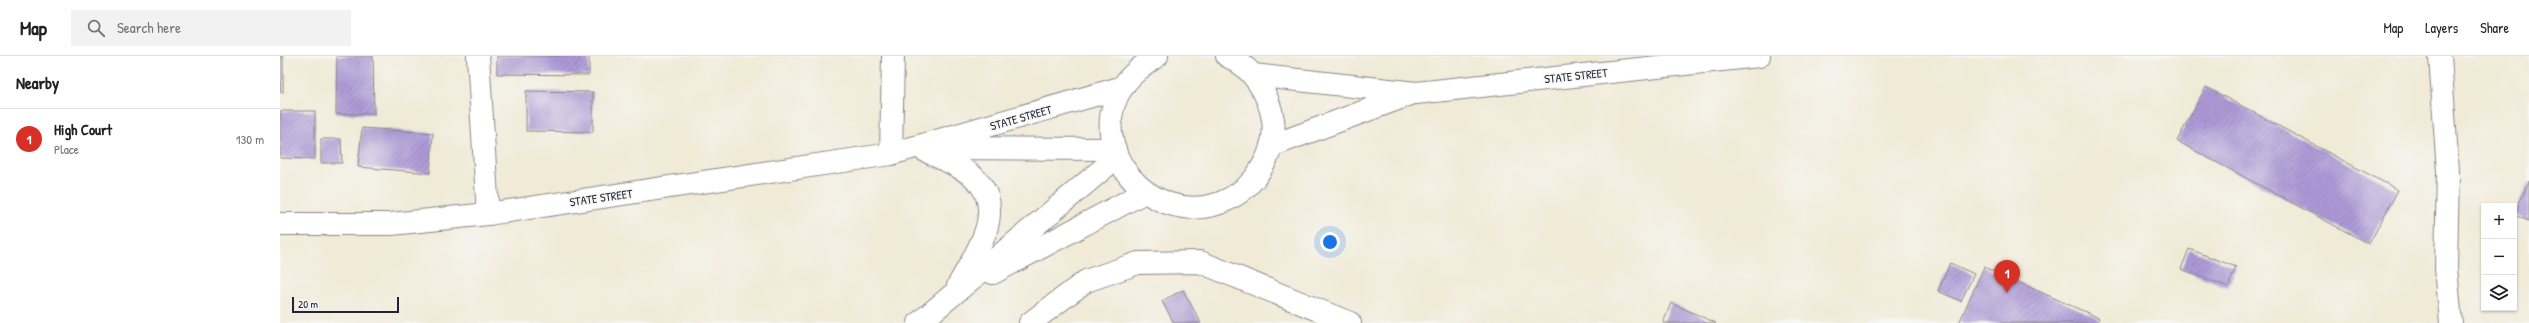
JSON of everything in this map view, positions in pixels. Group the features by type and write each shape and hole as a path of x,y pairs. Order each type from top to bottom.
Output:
{"street":[{"path":"478,56 488,214"},
{"path":"891,154 893,56"},
{"path":"1157,56 1140,63 1123,87 1114,114 1112,129 1116,153 1129,176 1145,192 1165,203 1187,208 1217,204 1231,198 1249,185 1263,167 1271,146 1273,121 1267,96 1253,75 1227,56"},
{"name":"STATE STREET","path":"1253,75 1416,92 1759,56"},
{"path":"2440,56 2448,172 2446,268 2451,323"},
{"name":"STATE STREET","path":"280,224 391,224 488,214 891,154 919,148 1123,87"},
{"name":"STATE STREET","path":"1271,146 1416,92"},
{"path":"919,148 956,166 981,184 990,203 987,229 954,294"},
{"name":"STATE STREET","path":"919,148 1116,153"},
{"path":"919,323 1116,153"},
{"path":"954,294 1145,192"},
{"path":"1030,323 1086,282 1138,263 1200,262 1350,323"}],"building":[{"path":"280,56 283,56 283,92 280,92"},
{"path":"337,56 373,56 374,114 336,114"},
{"path":"497,56 589,56 589,75 497,74"},
{"path":"2206,87 2398,190 2369,244 2177,141"},
{"path":"526,91 593,92 593,132 526,131"},
{"path":"280,111 315,111 315,159 280,158"},
{"path":"362,128 433,133 430,173 358,167"},
{"path":"321,139 341,139 342,163 321,163"},
{"path":"2529,181 2529,221 2517,216 2517,208"},
{"path":"2189,249 2236,267 2228,287 2181,269"},
{"path":"1950,263 1974,274 1961,301 1938,291"},
{"path":"1984,267 2099,318 2097,323 1959,323"},
{"path":"1183,290 1201,323 1174,323 1162,301"},
{"path":"1671,303 1716,323 1663,323"}],"place":[{"name":"High Court","path":"2007,293"}]}
